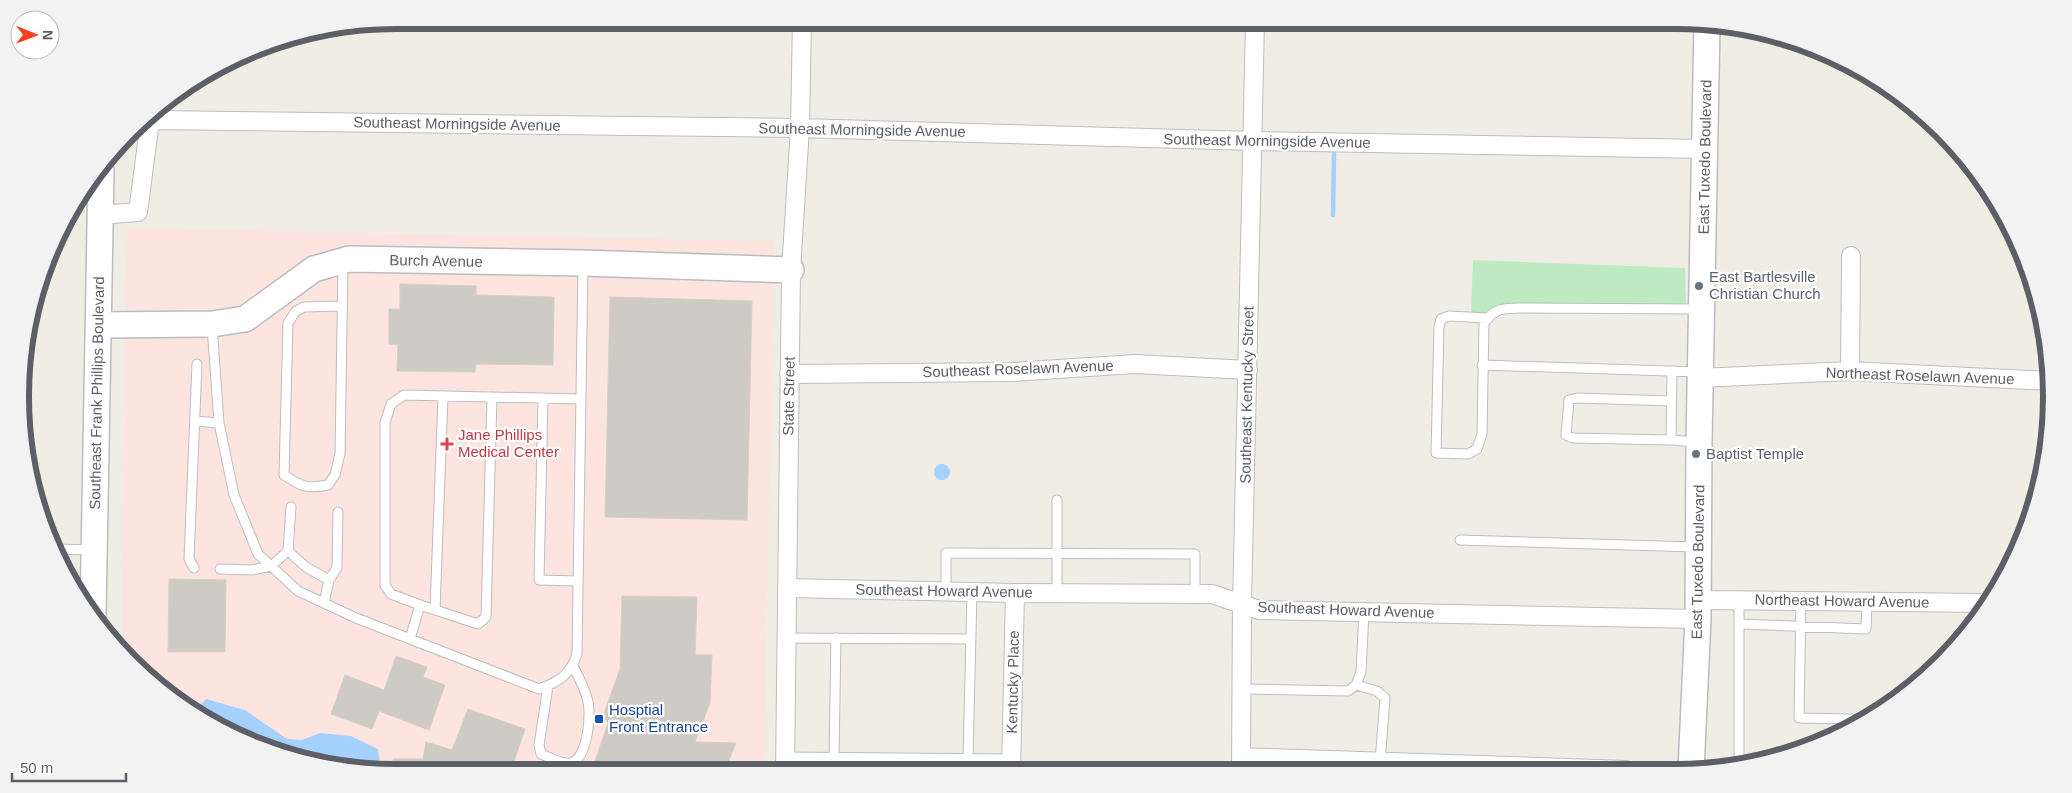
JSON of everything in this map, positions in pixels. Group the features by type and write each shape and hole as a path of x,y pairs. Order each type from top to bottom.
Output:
{"street":[{"name":"State Street","path":"785,764 791,270 800,128 802,29"},
{"name":"Southeast Kentucky Street","path":"1241,764 1242,605 1255,29"},
{"name":"East Tuxedo Boulevard","path":"1691,763 1698,609 1699,442 1707,31"},
{"name":"Southeast Morningside Avenue","path":"154,120 800,128 1253,141 1705,149"},
{"name":"Southeast Morningside Avenue","path":"100,215 138,212 149,124"},
{"name":"Southeast Frank Phillips Boulevard","path":"93,604 101,179"},
{"path":"1850,371 1851,256"},
{"name":"Burch Avenue","path":"99,325 212,324 245,319 314,269 349,259 583,263 791,270"},
{"name":"Southeast Roselawn Avenue","path":"789,374 1013,372 1135,364 1248,370"},
{"name":"Northeast Roselawn Avenue","path":"1701,375 1850,371 2042,381"},
{"name":"Southeast Howard Avenue","path":"787,588 1015,593 1212,594 1260,610 1364,612 1698,609"},
{"name":"Kentucky Place","path":"1011,764 1015,593"},
{"name":"Northeast Howard Avenue","path":"1698,609 1739,600 1980,603"},
{"path":"1241,764 1380,762 1401,764"}],"lane":[{"path":"342,306 304,307 296,311 288,323 284,475 301,486 313,488 328,485 336,475 340,454 343,261"},
{"path":"212,324 219,423 234,495 258,554 298,591 410,639 539,689 566,675 573,666 577,654 583,263"},
{"path":"1488,318 1448,316 1441,319 1439,327 1436,453 1468,454 1477,449 1482,434 1484,323 1488,318 1492,313 1504,308 1702,309"},
{"path":"194,568 190,559 197,364"},
{"path":"1482,365 1672,371 1701,375"},
{"path":"1671,440 1672,371"},
{"path":"492,397 486,617 478,624 420,606 391,594 385,585 385,423 391,404 404,395 481,396 580,399"},
{"path":"435,610 443,396"},
{"path":"543,398 539,580 578,580"},
{"path":"1672,401 1577,398 1569,400 1566,435 1573,438 1699,442"},
{"path":"195,421 219,423"},
{"path":"1056,593 1057,500"},
{"path":"220,569 252,570 270,566 288,551 291,507"},
{"path":"324,603 329,580 337,568 338,512"},
{"path":"1460,540 1699,547"},
{"path":"62,548 94,550"},
{"path":"288,551 306,567 329,580"},
{"path":"946,592 946,553 1195,554 1195,594"},
{"path":"966,764 972,592"},
{"path":"1739,600 1739,758"},
{"path":"1801,601 1799,718 1851,719"},
{"path":"1739,624 1866,629 1867,602"},
{"path":"410,639 420,606"},
{"path":"1241,688 1348,691 1356,685 1361,672 1364,612"},
{"path":"786,638 971,639"},
{"path":"834,757 836,638"},
{"path":"548,686 538,745 541,754 564,763 571,762 578,758 583,749 587,735 588,718 588,700 573,666"},
{"path":"1356,685 1377,691 1385,698 1380,762"},
{"path":"785,764 834,757 967,758 1005,764"},
{"path":"914,758 914,764"}],"shaded area":[{"name":"Jane Phillips Medical Center","path":"127,228 774,241 764,764 396,764 348,761 325,757 278,745 213,715 192,702 154,673 122,641"}],"green space":[{"path":"1473,260 1685,268 1686,309 1499,305 1481,314 1471,313"}],"water":[{"path":"939,464 945,464 950,469 948,478 939,480 934,475 934,469"},
{"path":"206,699 245,710 287,739 302,740 320,733 351,736 378,749 380,763 325,757 278,745 234,726 199,706"}],"building":[{"path":"400,284 476,286 476,295 554,297 553,365 476,364 475,372 397,371 398,345 389,344 389,309 400,309"},
{"path":"610,297 752,301 747,520 605,517"},
{"path":"169,579 226,580 225,652 168,652"},
{"path":"622,596 697,597 695,655 712,655 710,703 695,742 736,743 727,764 594,764 608,723 603,716 620,669"},
{"path":"396,656 427,667 423,677 445,685 429,730 379,711 372,729 331,714 345,675 384,690"},
{"path":"468,709 525,729 513,764 393,764 393,759 423,759 426,742 452,750"}],"waterway":[{"path":"1333,215 1334,154"}],"place":[{"name":"East Bartlesville Christian Church","path":"1699,286"},
{"name":"Jane Phillips Medical Center","path":"447,444"},
{"name":"Baptist Temple","path":"1696,454"},
{"name":"Hosptial Front Entrance","path":"599,719"}]}
